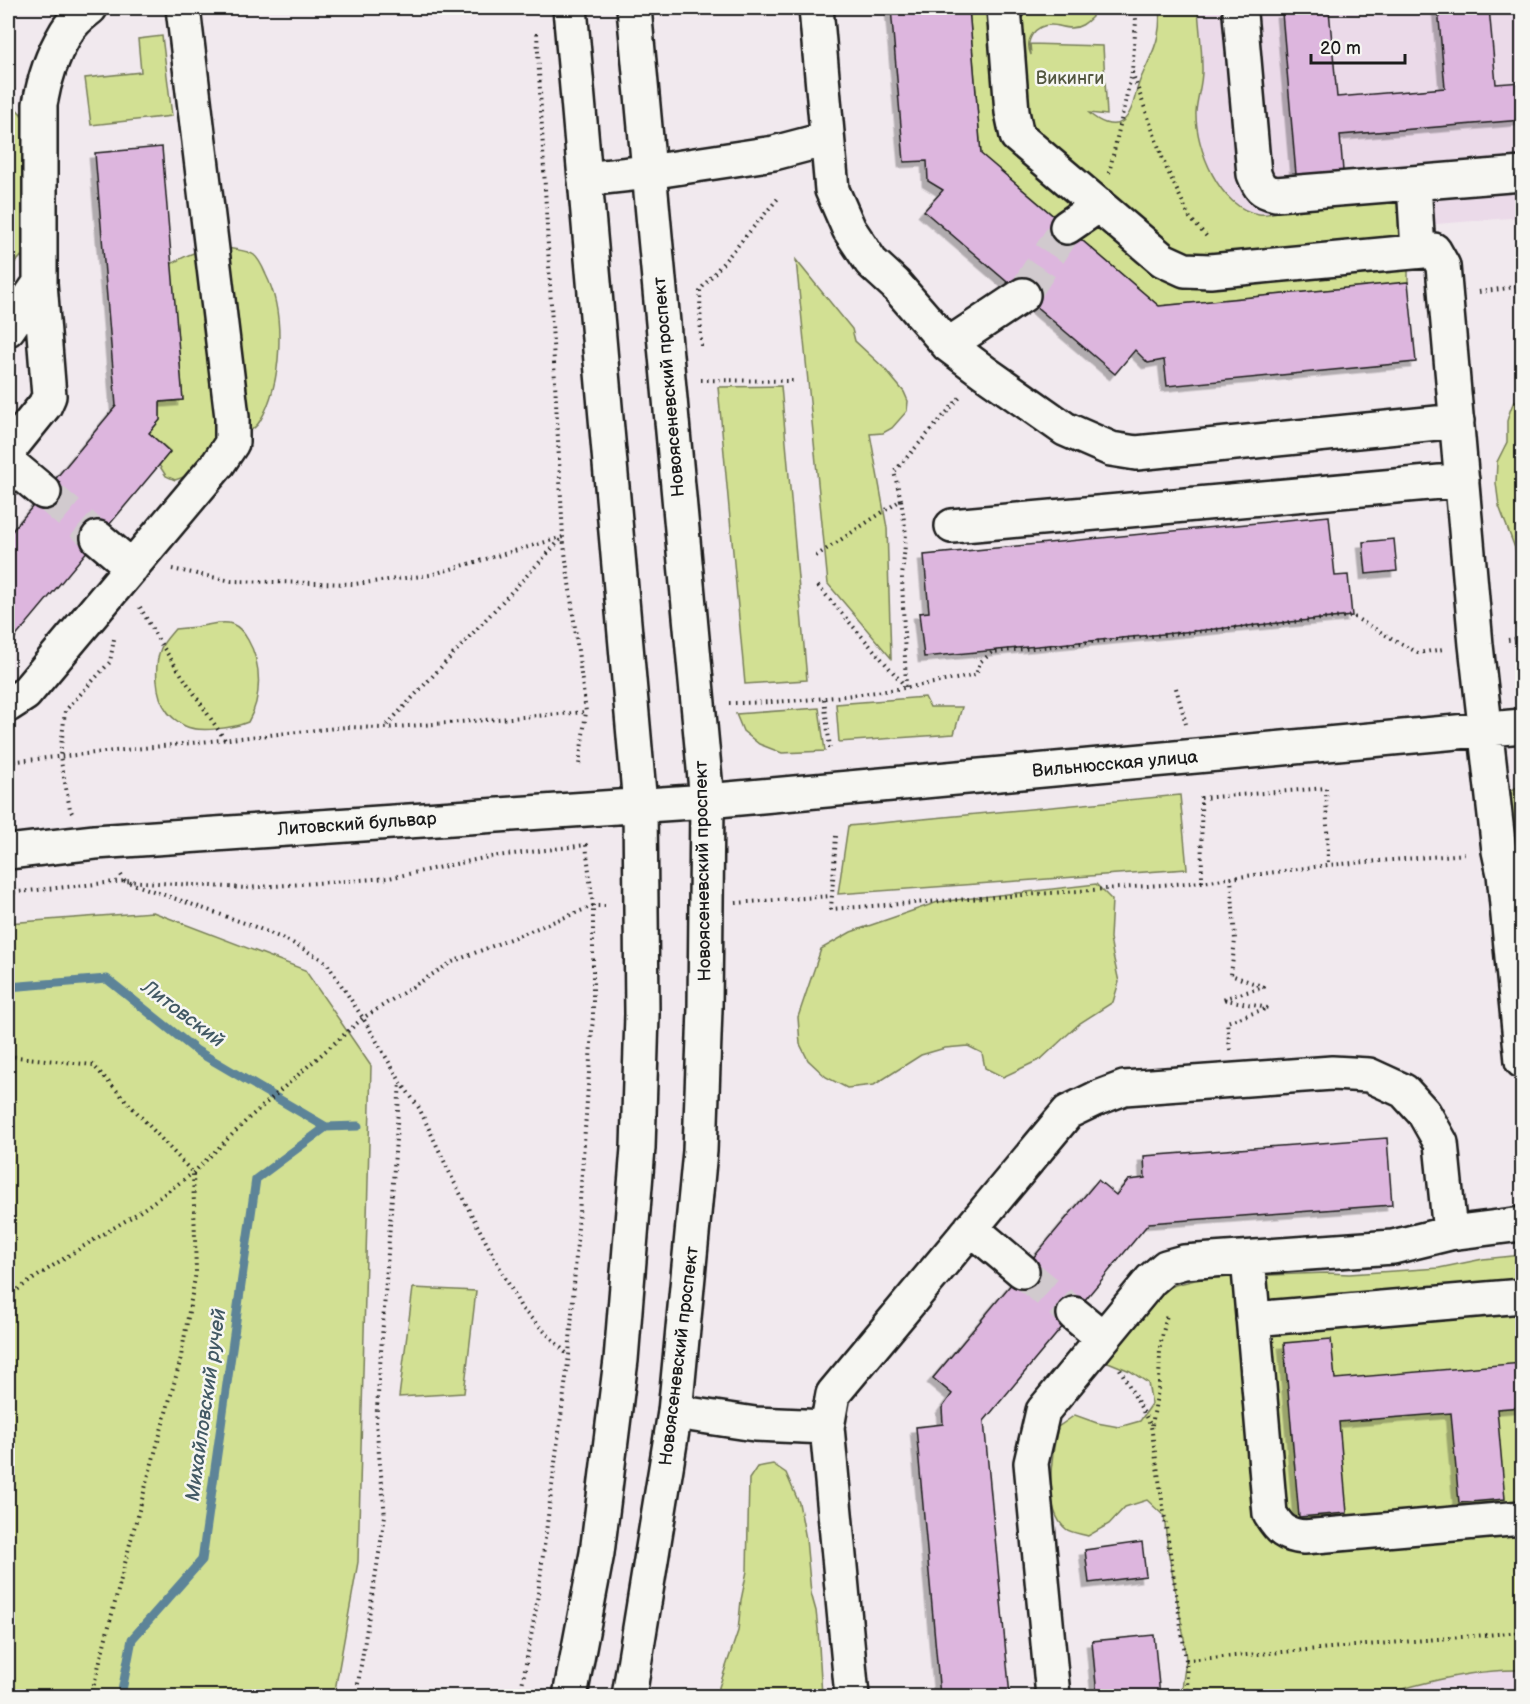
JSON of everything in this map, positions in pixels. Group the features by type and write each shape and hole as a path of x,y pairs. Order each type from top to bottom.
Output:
{"main road":[{"path":"8,451 50,396 40,283 40,104 44,84 64,35 77,18 90,8"},
{"path":"8,705 25,694 218,464 232,443 232,417 183,8"},
{"path":"570,8 640,805 642,1014 638,1148 620,1371 597,1553 575,1690"},
{"name":"Новоясеневский проспект","path":"628,1693 675,1412 700,1151 705,1008 706,801 634,8"},
{"path":"816,8 832,190 849,230 871,262 895,284 948,345 1065,429 1112,449 1136,453 1457,421"},
{"path":"1004,8 1012,112 1017,136 1163,260 1185,270 1210,271 1434,250 1443,266 1476,645 1486,730 1508,866 1522,1061"},
{"path":"1241,8 1254,174 1258,185 1267,192 1276,194 1522,174"},
{"path":"585,178 649,172 774,153 826,139"},
{"path":"1414,183 1418,250"},
{"path":"1067,227 1099,205"},
{"path":"8,329 40,283"},
{"path":"948,345 1023,295"},
{"path":"8,462 44,492"},
{"path":"952,526 1462,480"},
{"path":"98,538 138,560"},
{"name":"Вильнюсская улица","path":"706,801 1522,726"},
{"name":"Литовский бульвар","path":"8,852 95,842 706,801"},
{"path":"852,1696 827,1427 833,1394 1068,1112 1124,1088 1332,1073 1369,1075 1404,1091 1424,1113 1441,1143 1449,1233"},
{"path":"1053,1696 1031,1463 1043,1411 1151,1280 1166,1267 1184,1262 1394,1247 1449,1233 1522,1224"},
{"path":"971,1228 1022,1271"},
{"path":"1248,1258 1270,1514 1279,1528 1293,1536 1304,1537 1522,1518"},
{"path":"1253,1319 1522,1296"},
{"path":"1074,1314 1103,1338"},
{"path":"675,1412 755,1424 827,1427"}],"path":[{"path":"1099,205 1110,171 1132,72 1135,8"},
{"path":"537,31 563,537 586,712 579,765"},
{"path":"1132,72 1165,165 1190,218 1233,268"},
{"path":"700,346 700,290 780,196"},
{"path":"1447,296 1522,286"},
{"path":"701,369 701,380 796,381"},
{"path":"906,687 902,577 906,534 894,472 984,372"},
{"path":"816,556 901,500"},
{"path":"225,740 159,641 136,601 138,560 232,581 355,584 430,575 563,537"},
{"path":"384,728 563,537"},
{"path":"818,586 906,687"},
{"path":"723,702 824,699 937,683 976,675 980,662 993,652 1352,616 1418,653 1522,638"},
{"path":"73,813 70,809 60,756 65,711 110,662 116,633"},
{"path":"824,699 830,748"},
{"path":"8,762 346,727 384,728 586,712"},
{"path":"1202,882 1201,798 1326,788 1328,865"},
{"path":"836,836 831,909 1202,882 1328,865 1508,866"},
{"path":"8,893 125,881 245,888 389,878 489,857 586,845 593,906 593,1016 569,1355 536,1609 520,1696"},
{"path":"121,875 125,881 253,926 291,942 326,962 419,1108 454,1182 522,1309 569,1355"},
{"path":"1227,1022 1268,1008 1222,999 1264,987 1231,975 1235,940 1231,878"},
{"path":"735,903 831,896"},
{"path":"8,1296 138,1213 193,1173 249,1118 363,1018 452,962 593,906 604,906"},
{"path":"8,1056 93,1065 193,1173 196,1272 180,1362 91,1696"},
{"path":"356,1696 385,1516 376,1423 400,1081"},
{"path":"1169,1304 1160,1347 1159,1384 1151,1426 1186,1660 1188,1696"},
{"path":"1103,1338 1151,1426"},
{"path":"1186,1660 1522,1632"}],"shaded area":[{"path":"1184,8 1522,8 1522,217 1242,240 1192,180"},
{"path":"1522,1642 1522,1696 1201,1696"}],"green space":[{"name":"Викинги","path":"969,8 1092,8 1092,17 1080,26 1071,28 1051,25 1040,28 1032,34 1029,44 1029,49 1031,55 1030,44 1103,46 1107,115 1089,113 1101,121 1114,124 1126,118 1157,41 1159,8 1198,8 1202,73 1196,112 1197,126 1205,159 1222,189 1245,210 1259,214 1294,208 1399,198 1408,282 1159,306 981,154"},
{"path":"162,36 172,116 91,125 85,78 141,72 138,39"},
{"path":"8,100 21,114 30,143 26,249 14,263 8,266"},
{"path":"228,248 254,255 272,291 279,329 277,369 273,388 267,406 255,427 243,435 214,446 206,452 191,472 175,480 166,476 159,465 170,451 149,433 160,420 160,402 183,400 171,264 198,252"},
{"path":"796,260 852,329 855,341 884,368 904,392 908,401 907,411 892,428 883,433 870,434 887,528 891,658 828,584"},
{"path":"781,386 807,680 745,684 718,387"},
{"path":"1514,401 1522,402 1522,582 1515,548 1499,506 1496,483 1497,462 1507,442 1507,421"},
{"path":"228,623 237,627 253,649 258,670 256,702 248,722 216,729 191,728 175,719 163,705 157,680 159,655 164,643 175,629"},
{"path":"925,697 930,707 962,707 954,734 839,742 836,704"},
{"path":"819,708 825,751 782,753 759,744 743,731 736,714"},
{"path":"1522,784 1522,945 1507,822 1512,790"},
{"path":"1180,795 1187,869 838,894 848,826"},
{"path":"1096,884 1112,900 1110,938 1119,982 1113,1002 1080,1023 1041,1059 1003,1077 985,1068 982,1053 968,1046 945,1048 921,1055 874,1085 847,1088 826,1077 808,1060 800,1044 798,1017 821,949 851,932 938,902"},
{"path":"153,912 305,970 371,1066 358,1562 334,1696 8,1696 8,923"},
{"path":"1522,1255 1522,1670 1469,1674 1373,1696 1313,1694 1181,1696 1186,1660 1184,1638 1164,1516 1147,1500 1125,1507 1109,1524 1088,1536 1066,1529 1059,1520 1051,1495 1053,1451 1058,1427 1075,1415 1097,1423 1119,1427 1140,1421 1152,1404 1148,1383 1130,1371 1108,1362 1113,1341 1155,1295 1175,1285 1195,1280 1217,1277 1349,1274 1439,1268 1483,1259"},
{"path":"413,1288 476,1291 464,1393 399,1397"},
{"path":"773,1464 786,1473 799,1503 806,1539 811,1593 816,1611 822,1696 716,1696 738,1631 747,1571 749,1479 757,1467"}],"building":[{"path":"891,8 969,8 981,154 1159,306 1408,282 1416,362 1167,386 1164,360 1148,363 1135,350 1115,374 924,211 943,190 928,181 927,161 904,162"},
{"path":"1438,8 1489,8 1496,84 1522,82 1522,120 1340,135 1344,183 1297,186 1282,13 1329,10 1337,97 1445,88"},
{"path":"162,147 183,400 160,402 160,420 149,433 170,452 8,646 8,536 116,406 95,153"},
{"path":"1329,516 1335,576 1348,575 1352,616 924,657 919,613 929,612 924,555"},
{"path":"1394,539 1397,571 1366,574 1363,542"},
{"path":"1387,1138 1392,1205 1149,1223 984,1421 1010,1696 940,1696 916,1427 943,1424 942,1408 952,1394 933,1378 1098,1180 1116,1195 1128,1180 1145,1178 1144,1156"},
{"path":"1331,1339 1335,1379 1522,1363 1522,1407 1497,1409 1505,1499 1459,1503 1451,1413 1339,1422 1347,1513 1299,1517 1284,1343"},
{"path":"1142,1542 1146,1576 1089,1583 1085,1550"},
{"path":"1154,1635 1160,1696 1097,1696 1092,1641"}],"waterway":[{"name":"Литовский","path":"8,987 107,979 197,1051 326,1127"},
{"path":"326,1127 358,1126"},
{"name":"Михайловский ручей","path":"121,1696 132,1639 202,1560 256,1179 326,1127"}],"tunnel":[{"path":"1023,295 1067,227"},
{"path":"44,492 98,538"},
{"path":"1022,1271 1074,1314"}]}
